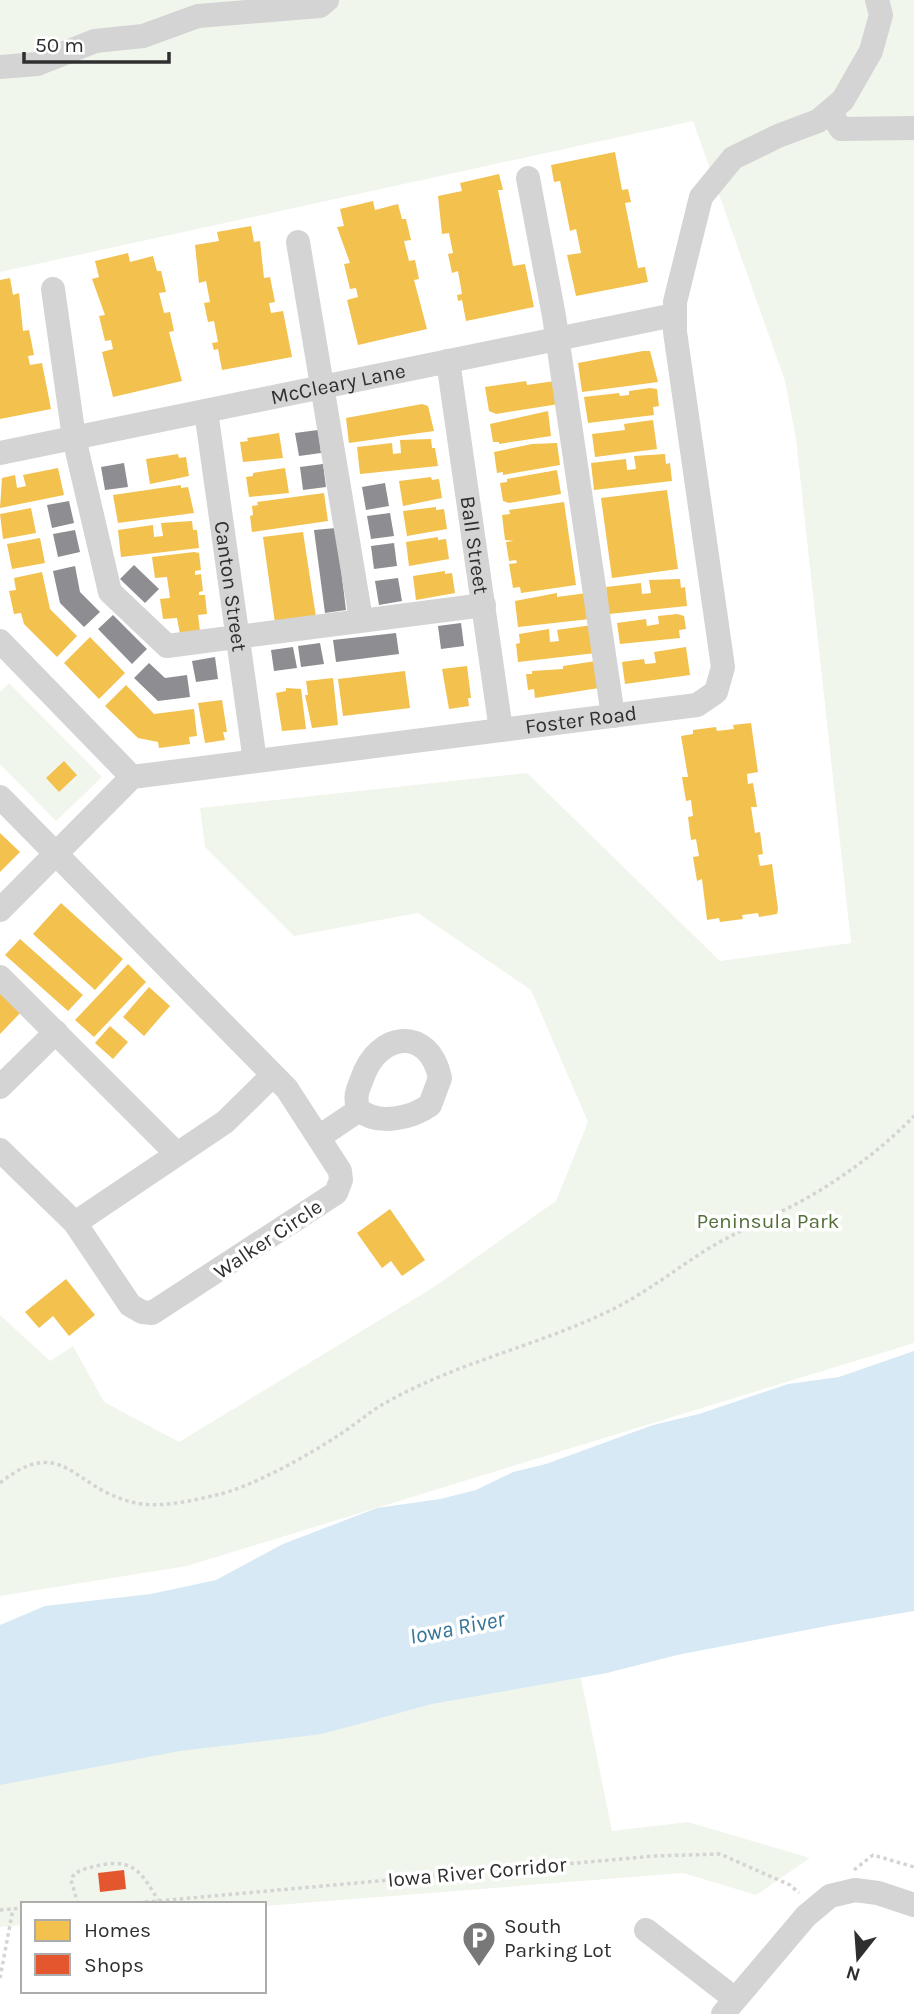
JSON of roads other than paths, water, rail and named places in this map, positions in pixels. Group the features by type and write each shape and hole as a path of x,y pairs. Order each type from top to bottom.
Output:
{"street":[{"path":"0,67 37,64 95,41 143,36 198,16 320,6 327,0"},
{"path":"877,0 881,15 871,51 843,100 830,112 841,129 914,128"},
{"name":"Foster Road","path":"132,777 696,705 716,692 723,667 674,315 678,283 701,197 733,158 778,136 808,126 830,112"},
{"path":"528,178 557,338 613,716"},
{"path":"299,242 361,620"},
{"path":"53,289 74,438 110,592 167,646 484,605"},
{"name":"McCleary Lane","path":"0,453 674,315"},
{"name":"Ball Street","path":"448,361 501,730"},
{"name":"Canton Street","path":"206,411 255,761"},
{"path":"0,641 132,777 0,910"},
{"name":"Walker Circle","path":"0,797 287,1090 340,1171 341,1181 336,1193 152,1313 142,1312 123,1297 75,1223 0,1150"},
{"path":"0,977 176,1153"},
{"path":"0,1087 56,1032"},
{"path":"75,1223 225,1122 273,1075"},
{"path":"319,1137 359,1111"},
{"path":"646,1930 724,2010 830,1896 848,1892 877,1893 914,1905"}],"water":[{"name":"Iowa River","path":"914,1351 914,1611 677,1655 607,1673 432,1704 322,1734 180,1751 0,1785 0,1625 45,1606 151,1594 216,1580 283,1544 377,1508 440,1499 476,1490 513,1472 546,1464 653,1425 699,1414 788,1384 839,1377"}],"place":[{"name":"South Parking Lot","path":"479,1968"}],"park label":[{"name":"Peninsula Park","path":"768,1221"}]}
